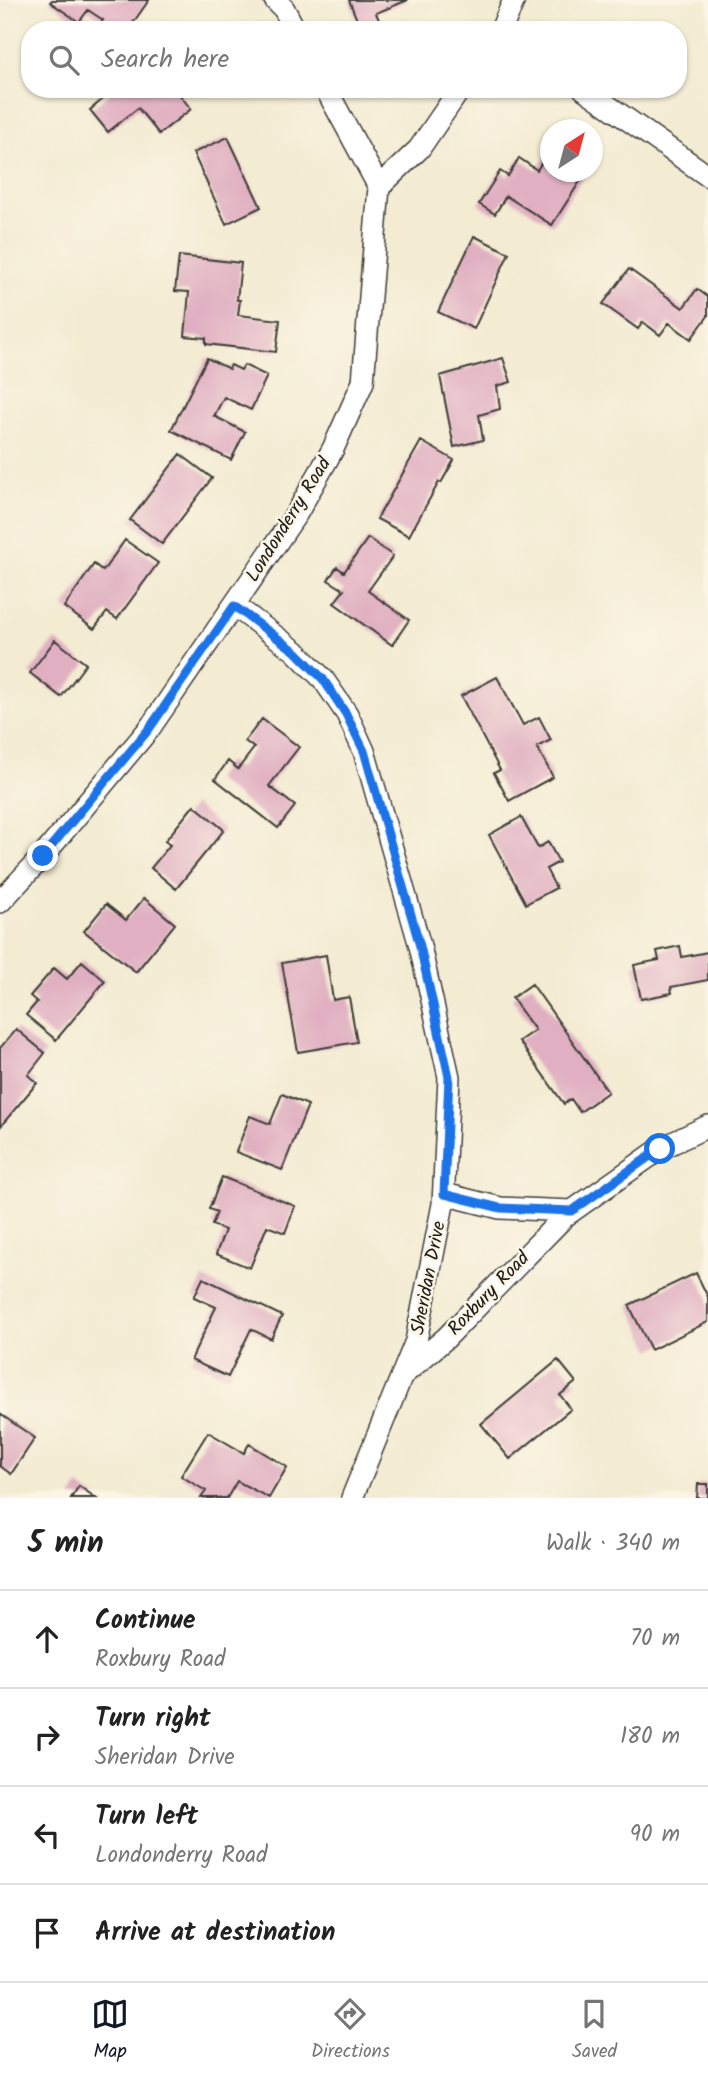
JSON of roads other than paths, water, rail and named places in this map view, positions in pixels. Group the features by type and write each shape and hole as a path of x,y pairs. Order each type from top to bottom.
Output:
{"street":[{"path":"275,0 290,21"},
{"path":"505,21 514,0"},
{"path":"331,98 379,187 419,149 454,98"},
{"path":"597,98 708,176"},
{"name":"Londonderry Road","path":"0,902 43,856 149,729 297,513 333,449 363,382 379,187"},
{"name":"Sheridan Drive","path":"234,606 295,651 323,679 346,714 364,751 420,946 449,1077 444,1194 416,1341 352,1498"},
{"name":"Roxbury Road","path":"403,1375 446,1338 572,1211 660,1149 708,1126"},
{"path":"444,1194 500,1208 572,1211"}]}
